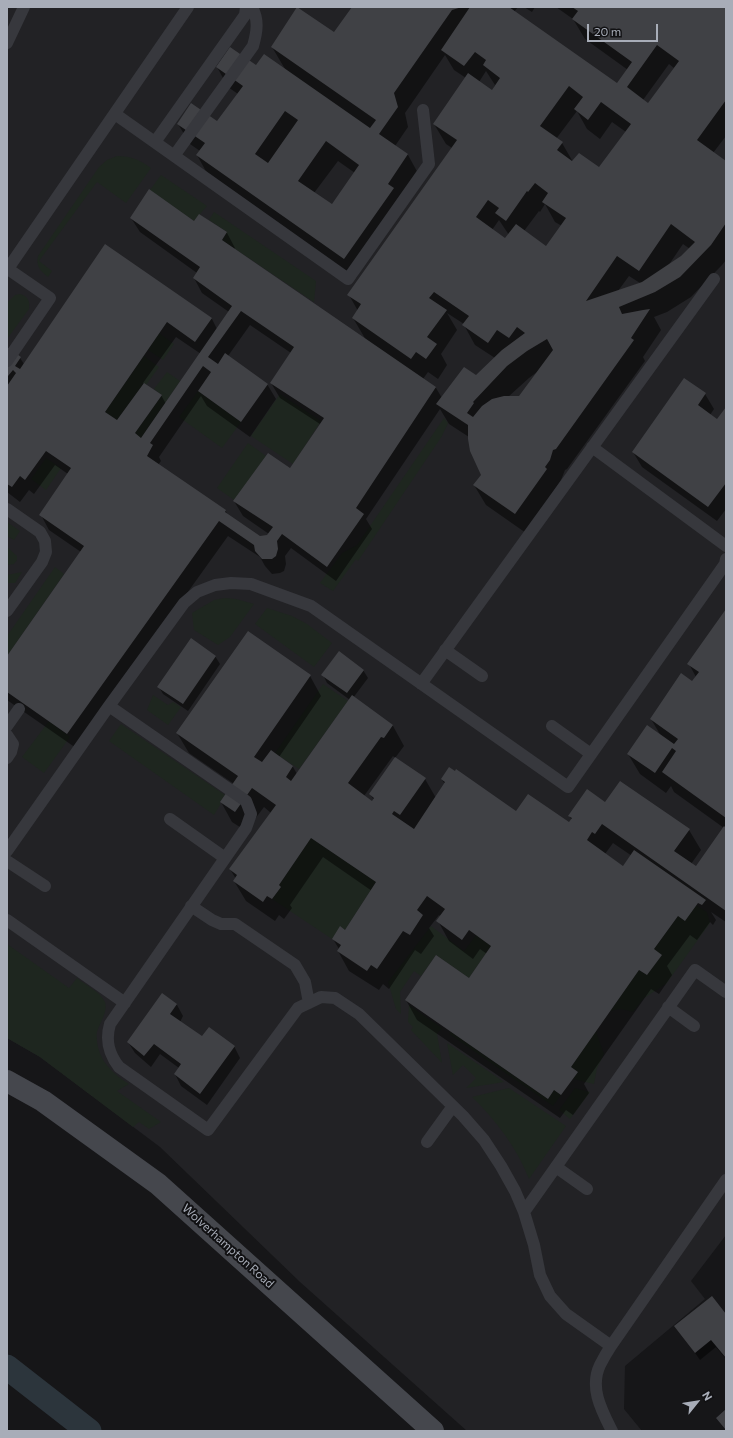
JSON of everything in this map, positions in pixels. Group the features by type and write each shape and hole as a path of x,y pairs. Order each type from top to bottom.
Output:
{"street":[{"name":"Wolverhampton Road","path":"7,1081 43,1101 158,1184 433,1431"}],"lane":[{"path":"7,43 24,7"},
{"path":"7,361 50,298 8,270 188,7"},
{"path":"155,142 245,15 246,7"},
{"path":"174,156 253,46 257,31 255,13 252,7"},
{"path":"115,114 348,279 429,164 423,110"},
{"path":"421,684 714,279"},
{"path":"592,447 726,546"},
{"path":"7,509 40,532 45,541 46,552 42,562 7,611"},
{"path":"7,851 109,706 184,603 197,592 215,585 231,583 251,584 311,606 568,787 725,564 726,559"},
{"path":"445,650 482,676"},
{"path":"109,706 246,801 251,814 246,828 110,1024 107,1034 109,1047 112,1058 119,1067 208,1130 298,1008 321,997 335,998 359,1014 453,1106 484,1140 502,1166 516,1192 534,1245 540,1275 550,1296 566,1314 611,1346"},
{"path":"7,726 19,709"},
{"path":"552,726 591,754"},
{"path":"7,735 13,744 11,752 7,758"},
{"path":"170,820 225,858"},
{"path":"7,861 45,886"},
{"path":"191,906 212,920 221,924 235,924 295,965 305,982 309,1003"},
{"path":"7,920 124,1003"},
{"path":"524,1212 695,970 726,992"},
{"path":"668,1007 694,1026"},
{"path":"426,1142 453,1106"},
{"path":"556,1167 587,1189"},
{"path":"612,1431 598,1402 596,1383 599,1367 611,1346 726,1180"}],"shaded area":[{"path":"7,7 726,7 726,1235 691,1281 705,1299 625,1366 624,1409 642,1431 467,1431 300,1282 160,1147 40,1057 7,1038"},
{"path":"117,156 135,159 151,168 126,203 97,182 39,261 52,271 48,277 39,268 38,256 99,167 107,160"},
{"path":"161,175 207,206 194,221 150,190"},
{"path":"214,212 316,281 314,302 222,240 227,232 209,220"},
{"path":"20,294 28,299 29,309 7,339 7,303 15,295"},
{"path":"159,333 174,344 163,360 148,350"},
{"path":"144,356 159,367 146,385 144,383 117,420 105,412"},
{"path":"167,372 180,381 141,438 135,433 162,395 154,389"},
{"path":"198,391 241,422 222,448 179,417"},
{"path":"280,394 321,421 293,464 251,436"},
{"path":"444,418 448,423 442,436 358,561 356,559 333,591 320,583 342,553 357,545"},
{"path":"248,443 266,456 234,500 217,488"},
{"path":"46,458 61,468 46,490 31,479"},
{"path":"7,522 20,531 14,540 7,536"},
{"path":"7,547 17,556 17,560 14,564 7,565"},
{"path":"55,567 64,574 7,656 7,636"},
{"path":"22,572 15,583 7,583 7,575"},
{"path":"225,598 236,599 254,604 230,637 218,645 194,630 192,613 214,600"},
{"path":"267,608 292,616 307,624 332,643 314,667 255,624"},
{"path":"323,684 348,701 299,769 275,753"},
{"path":"153,695 168,705 173,702 181,707 168,725 147,710"},
{"path":"49,721 70,737 44,773 22,757"},
{"path":"121,724 225,795 214,815 109,741"},
{"path":"311,838 376,882 345,930 340,927 332,939 272,899 281,887 279,885"},
{"path":"696,905 707,912 710,923 666,984 644,998 633,1012 621,1009 610,1011 639,970 647,975 661,955 654,949 678,916 685,921"},
{"path":"431,926 464,951 476,935 491,946 469,978 436,955 421,976 414,971 400,992 401,1014 396,1009 388,982"},
{"path":"7,944 69,988 77,978 103,998 106,1006 105,1013 97,1033 98,1048 104,1061 112,1071 129,1084 117,1091 161,1122 149,1129 139,1122 133,1127 40,1057 7,1038"},
{"path":"409,1005 442,1028 437,1034 442,1063 411,1030 413,1027 408,1022"},
{"path":"596,1031 604,1054 597,1068 594,1084 573,1079 578,1072 571,1067"},
{"path":"451,1032 548,1099 554,1090 561,1095 553,1106 449,1034"},
{"path":"447,1043 504,1082 466,1088 476,1078 463,1065 453,1075"},
{"path":"509,1088 566,1126 529,1179 512,1145 489,1115 472,1097"},
{"path":"575,1088 590,1092 570,1119 559,1110"}],"building":[{"path":"297,7 334,32 352,7 462,7 452,10 394,93 398,107 379,134 408,154 388,184 394,188 344,259 196,155 205,143 177,124 191,103 217,121 243,86 216,67 230,47 256,65 264,54 370,128 376,120 271,47","holes":["285,111 298,120 268,163 255,154","326,141 359,165 332,204 298,181"]},
{"path":"470,7 509,7 617,83 632,62 572,19 578,11 572,7 726,7 726,100 697,140 726,161 726,223 711,245 680,277 655,292 619,307 622,314 650,309 631,338 634,340 556,449 553,450 550,460 545,467 547,469 515,514 473,485 481,475 470,451 468,425 436,404 464,367 476,375 502,350 525,333 517,327 509,338 497,330 488,343 462,325 469,316 434,292 429,298 447,310 427,337 437,344 426,359 416,352 411,359 352,318 361,304 347,295 457,140 433,124 468,73 492,90 500,78 483,65 486,60 475,52 464,66 441,50","holes":["657,45 679,61 648,103 627,87","569,86 583,97 574,109 588,120 601,102 631,124 599,167 579,153 572,161 557,150 563,142 540,126","535,183 548,193 542,202 566,218 546,246 516,224 505,238 476,217 488,200 499,208 495,213 506,221 527,191 528,192","671,224 695,242 681,256 642,282 586,301 617,256 639,271","547,339 553,350 519,396 504,396 492,399 482,406 473,417 467,413 474,403 473,402 507,366 527,351"]},
{"path":"149,189 194,221 199,214 227,232 222,240 436,387 356,508 364,514 327,567 282,534 277,541 278,549 276,556 272,559 262,559 255,551 254,545 219,521 67,734 7,692 7,656 84,546 39,515 71,468 46,451 25,480 20,476 12,487 7,484 7,386 16,373 13,370 7,376 7,347 21,357 15,366 20,369 105,244 212,318 195,342 167,322 105,412 117,420 144,383 162,395 135,433 141,438 232,306 193,278 200,267 130,218","holes":["241,311 294,347 270,383 324,418 290,468 268,453 233,501 273,527 267,535 260,536 225,512 226,510 147,456 153,445 150,443 203,366 211,372 198,391 241,422 268,384 225,353 218,364 208,357"]},
{"path":"684,378 706,393 698,405 717,419 726,407 726,483 708,507 632,452"},
{"path":"726,609 726,818 662,772 676,751 672,748 655,773 627,754 647,725 674,744 678,739 650,719 681,673 692,681 699,672 687,664"},
{"path":"248,631 311,675 254,757 262,762 271,750 293,766 286,777 291,781 352,695 393,725 384,738 381,737 348,783 372,801 374,798 369,794 395,757 426,778 400,815 394,811 392,814 414,829 445,782 441,779 449,767 455,771 456,769 516,811 528,794 569,822 572,818 568,816 587,789 605,802 620,781 690,829 674,851 696,866 724,826 726,828 726,911 602,824 595,834 592,832 587,840 623,866 634,850 706,900 702,905 698,903 685,921 678,916 654,949 662,955 647,975 639,970 571,1067 578,1072 561,1095 554,1090 548,1099 405,1000 436,955 469,978 491,946 469,930 462,940 436,921 445,909 427,896 417,910 423,915 410,935 403,931 377,969 371,965 367,971 337,951 341,945 332,939 340,926 345,930 376,882 311,838 279,885 281,887 272,899 267,896 263,902 233,881 237,875 229,869 276,805 252,788 235,812 220,802 238,776 176,733"},
{"path":"191,638 216,656 183,704 157,687"},
{"path":"339,651 364,670 347,693 321,675"},
{"path":"162,993 177,1004 170,1014 202,1036 209,1027 235,1046 200,1094 174,1074 181,1064 154,1044 144,1056 127,1042"},
{"path":"712,1296 726,1314 726,1358 711,1340 695,1353 674,1326"},
{"path":"726,1409 726,1430 716,1418"}],"waterway":[{"path":"7,1367 89,1431"}]}
